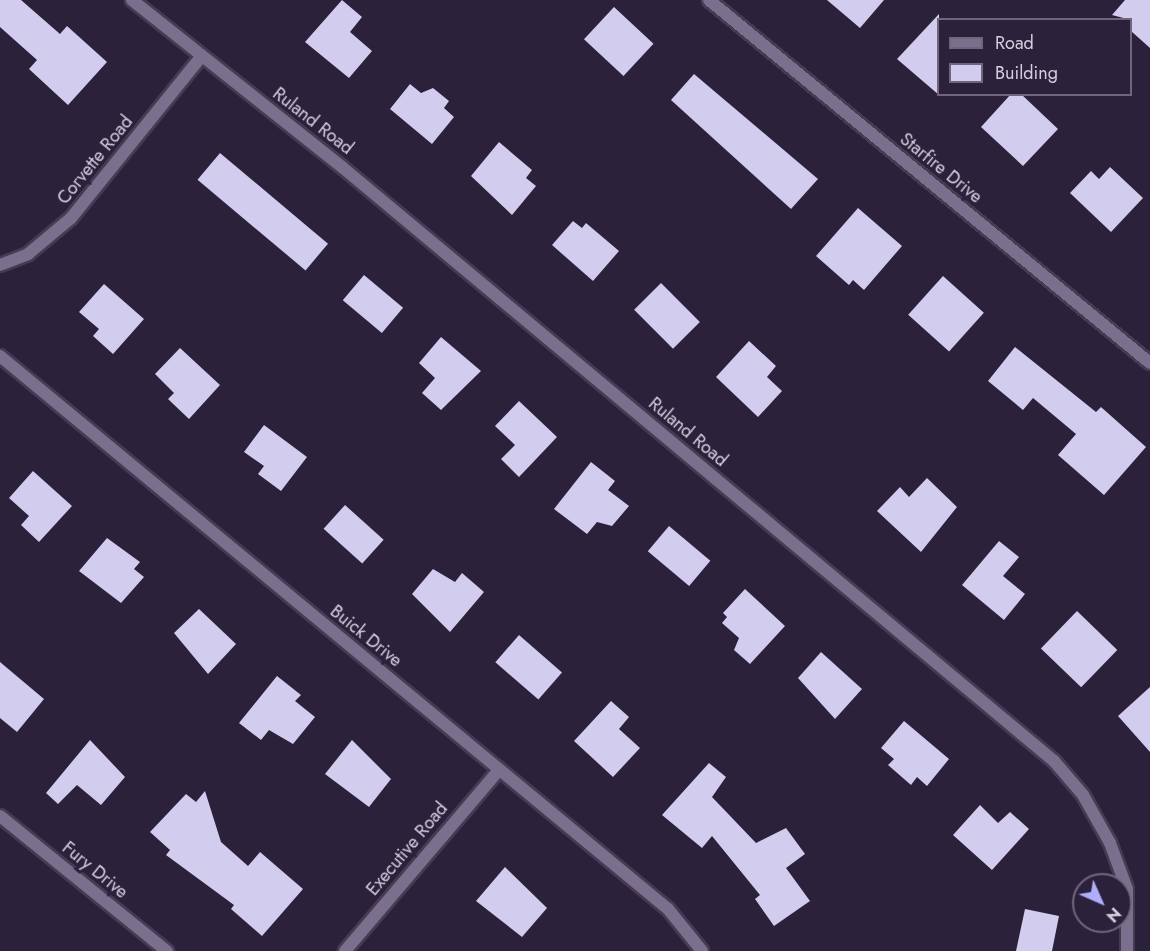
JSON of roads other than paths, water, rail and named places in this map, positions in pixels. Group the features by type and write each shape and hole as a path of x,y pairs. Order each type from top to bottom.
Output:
{"street":[{"name":"Ruland Road","path":"132,0 351,174 1054,761 1083,795 1110,843 1127,889 1126,951"},
{"name":"Starfire Drive","path":"709,0 1150,363"},
{"name":"Corvette Road","path":"0,265 27,254 71,218 201,57"},
{"name":"Buick Drive","path":"0,356 498,771 668,909 702,951"},
{"name":"Executive Road","path":"345,951 498,771"},
{"name":"Fury Drive","path":"0,816 167,951"}]}
